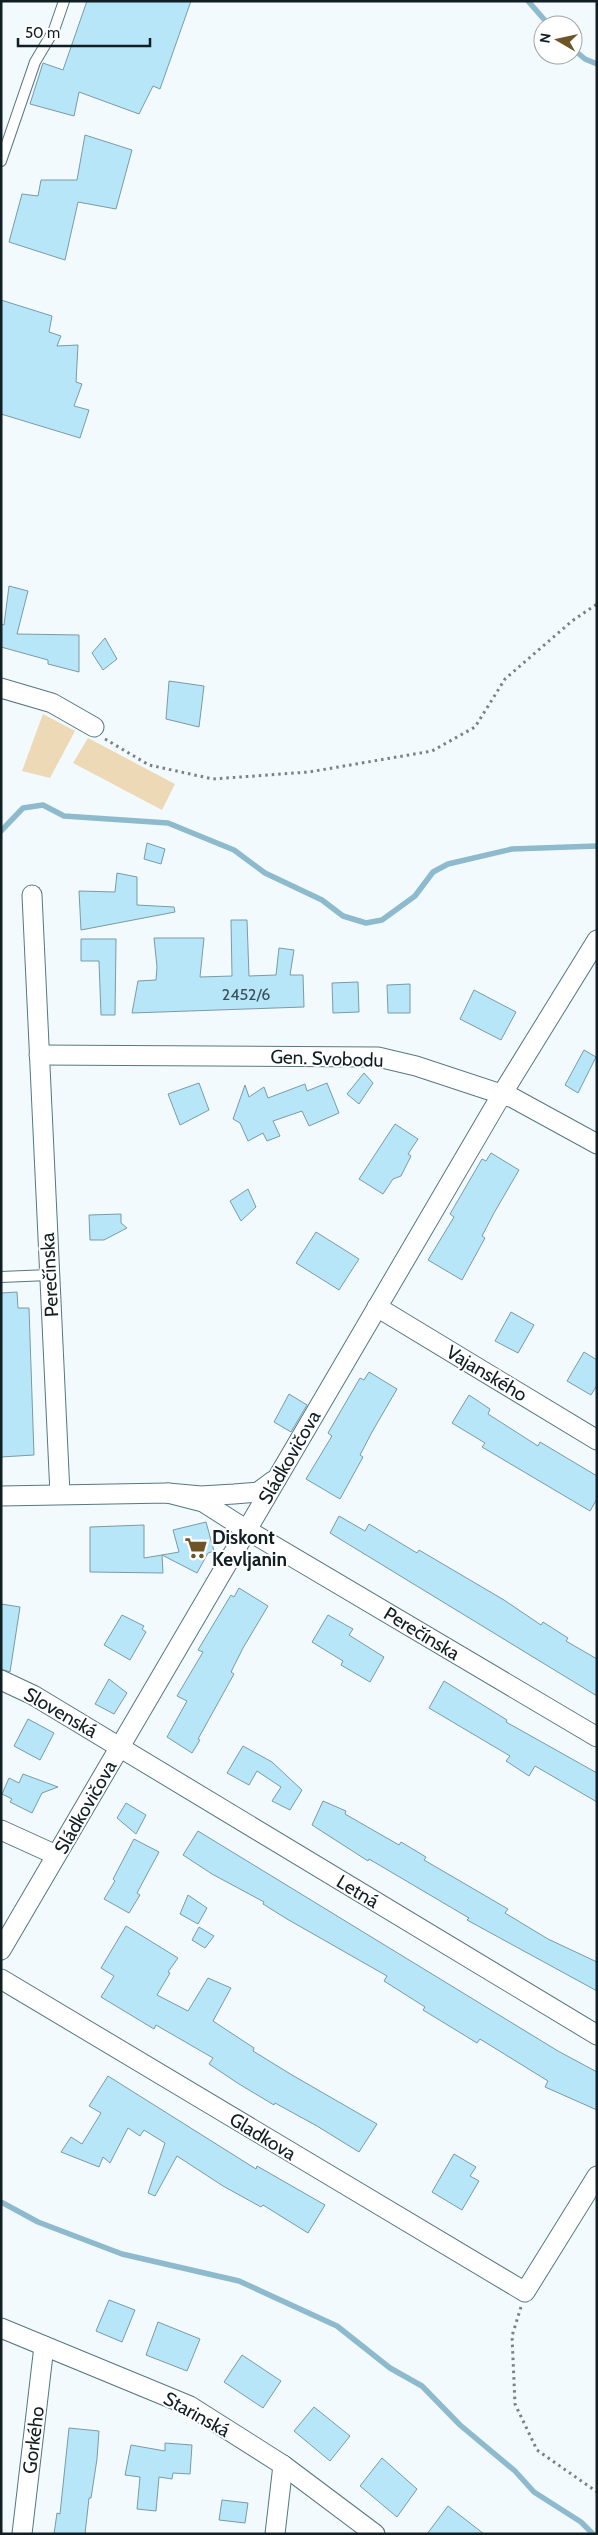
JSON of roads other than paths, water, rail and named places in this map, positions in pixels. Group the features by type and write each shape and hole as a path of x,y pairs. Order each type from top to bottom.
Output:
{"street":[{"path":"1,688 52,703 94,727"},
{"name":"Perečínska","path":"32,895 60,1494"},
{"name":"Sládkovičova","path":"1,1950 236,1549 239,1525 277,1477 502,1094 597,940"},
{"name":"Gen. Svobodu","path":"39,1055 378,1057 416,1066 513,1098 597,1144"},
{"name":"Vajanského","path":"377,1307 597,1440"},
{"name":"Perečínska","path":"168,1492 202,1496 258,1492 277,1477"},
{"name":"Perečínska","path":"1,1496 168,1492 208,1487 246,1486 260,1484 277,1477"},
{"name":"Perečínska","path":"208,1487 234,1494"},
{"name":"Perečínska","path":"168,1492 203,1502 597,1737"},
{"path":"234,1494 244,1503 249,1513 239,1525"},
{"name":"Slovenská","path":"1,1680 34,1695 120,1747"},
{"name":"Letná","path":"120,1747 597,2035"},
{"path":"1,1830 56,1856"},
{"name":"Gladkova","path":"1,1979 525,2292 597,2176"},
{"name":"Starinská","path":"1,2328 190,2406 283,2465 375,2534"},
{"name":"Gorkého","path":"22,2534 44,2346"},
{"path":"275,2534 283,2465"}],"lane":[{"path":"1,162 35,62 54,30 64,1"},
{"path":"1,1277 49,1275"}],"waterway":[{"path":"528,1 540,15"},
{"path":"583,57 597,64"},
{"path":"1,831 23,808 43,805 64,816 168,823 234,850 265,873 322,900 343,916 366,923 382,920 415,896 433,872 448,864 512,849 597,846"},
{"path":"1,2202 38,2222 122,2254 239,2281 337,2326 390,2368 422,2386 460,2425 515,2471 534,2492 581,2522 593,2534"}],"place":[{"name":"Diskont Kevljanin","path":"196,1548"}]}
